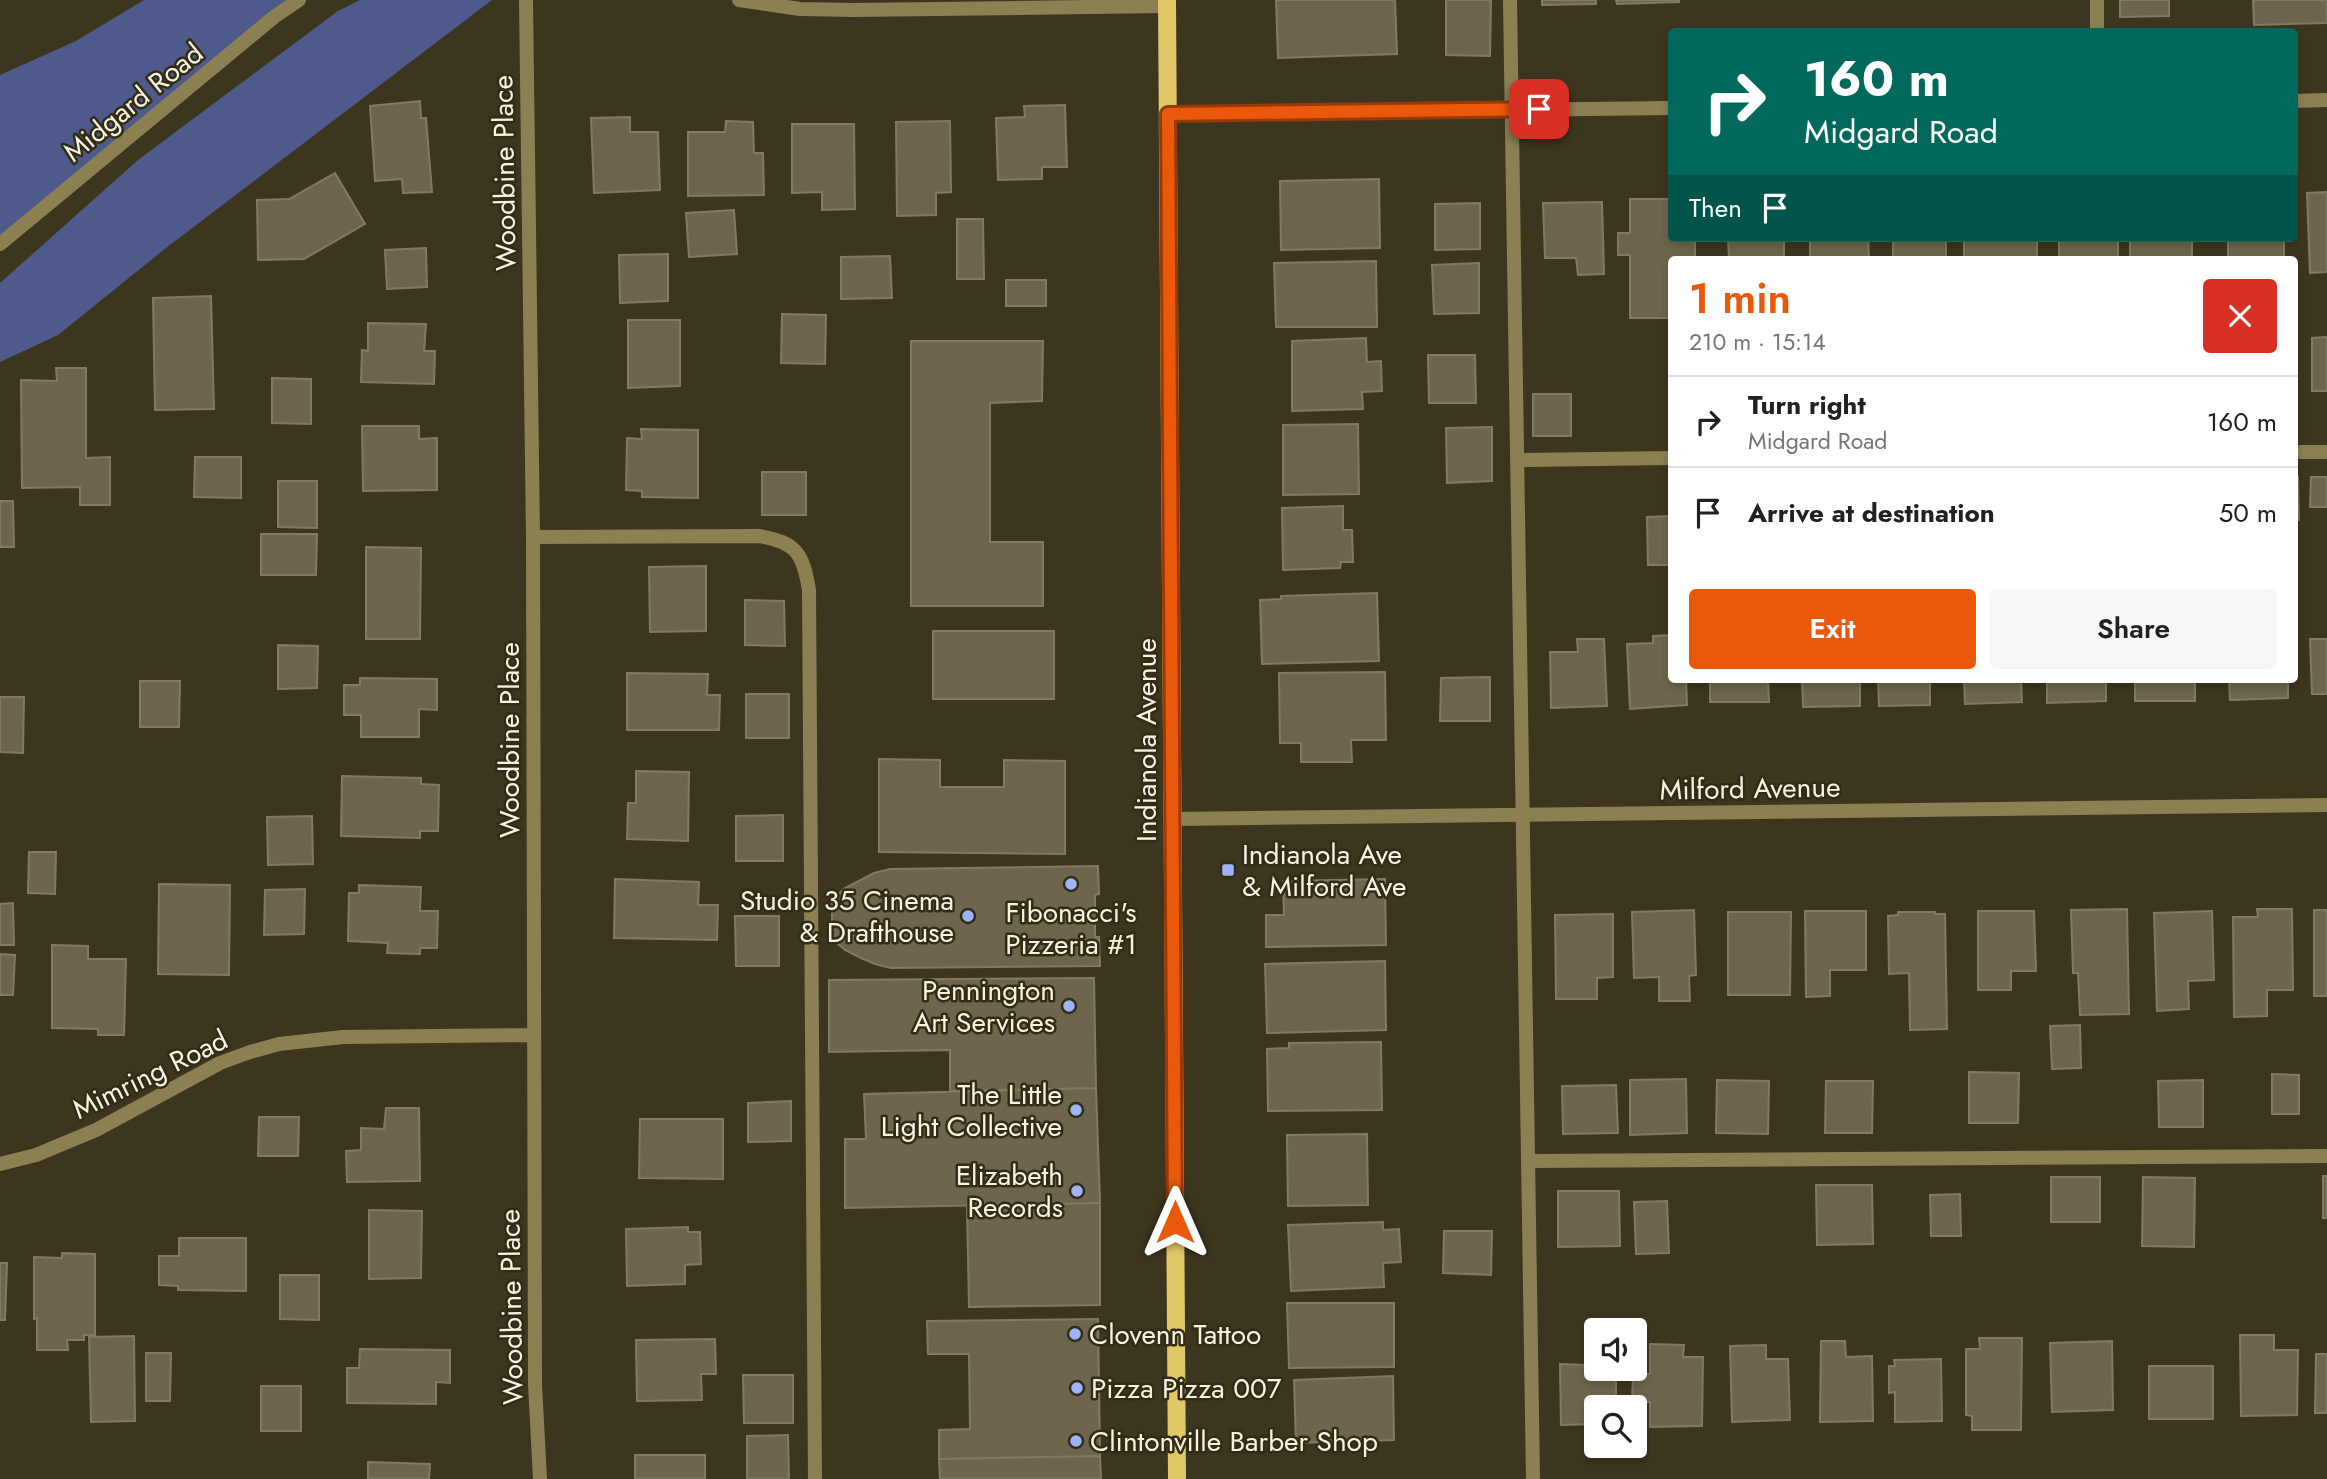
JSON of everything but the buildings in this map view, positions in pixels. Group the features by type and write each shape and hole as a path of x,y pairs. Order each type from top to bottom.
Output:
{"main road":[{"name":"Indianola Avenue","path":"1167,3 1177,1479"}],"street":[{"name":"Midgard Road","path":"0,244 274,17 299,0"},
{"name":"Woodbine Place","path":"526,0 533,537 535,1384 540,1479"},
{"path":"739,0 800,9 1167,3"},
{"path":"1510,0 1533,1479"},
{"path":"2097,0 2097,28"},
{"path":"2298,101 2327,100"},
{"path":"1168,114 1668,108"},
{"path":"2298,452 2327,452"},
{"path":"1518,460 1668,458"},
{"path":"533,537 759,536 778,539 792,546 802,557 806,570 809,590 815,1479"},
{"name":"Milford Avenue","path":"1173,819 2327,805"},
{"name":"Mimring Road","path":"0,1164 36,1155 96,1130 220,1063 279,1044 343,1037 534,1035"},
{"path":"1528,1161 2327,1156"}],"shaded area":[{"path":"144,0 299,0 0,244 0,75 76,41"},
{"path":"360,0 492,0 166,248 58,335 0,362 0,283 138,160 338,11"}],"place":[{"name":"Indianola Ave & Milford Ave","path":"1228,870"},
{"name":"Fibonacci's Pizzeria #1","path":"1071,884"},
{"name":"Studio 35 Cinema & Drafthouse","path":"968,916"},
{"name":"Pennington Art Services","path":"1069,1006"},
{"name":"The Little Light Collective","path":"1076,1110"},
{"name":"Elizabeth Records","path":"1077,1191"},
{"name":"Clovenn Tattoo","path":"1075,1334"},
{"name":"Pizza Pizza 007","path":"1077,1388"},
{"name":"Clintonville Barber Shop","path":"1076,1441"}],"route":[{"path":"1175,1222 1168,114 1539,109"}]}
